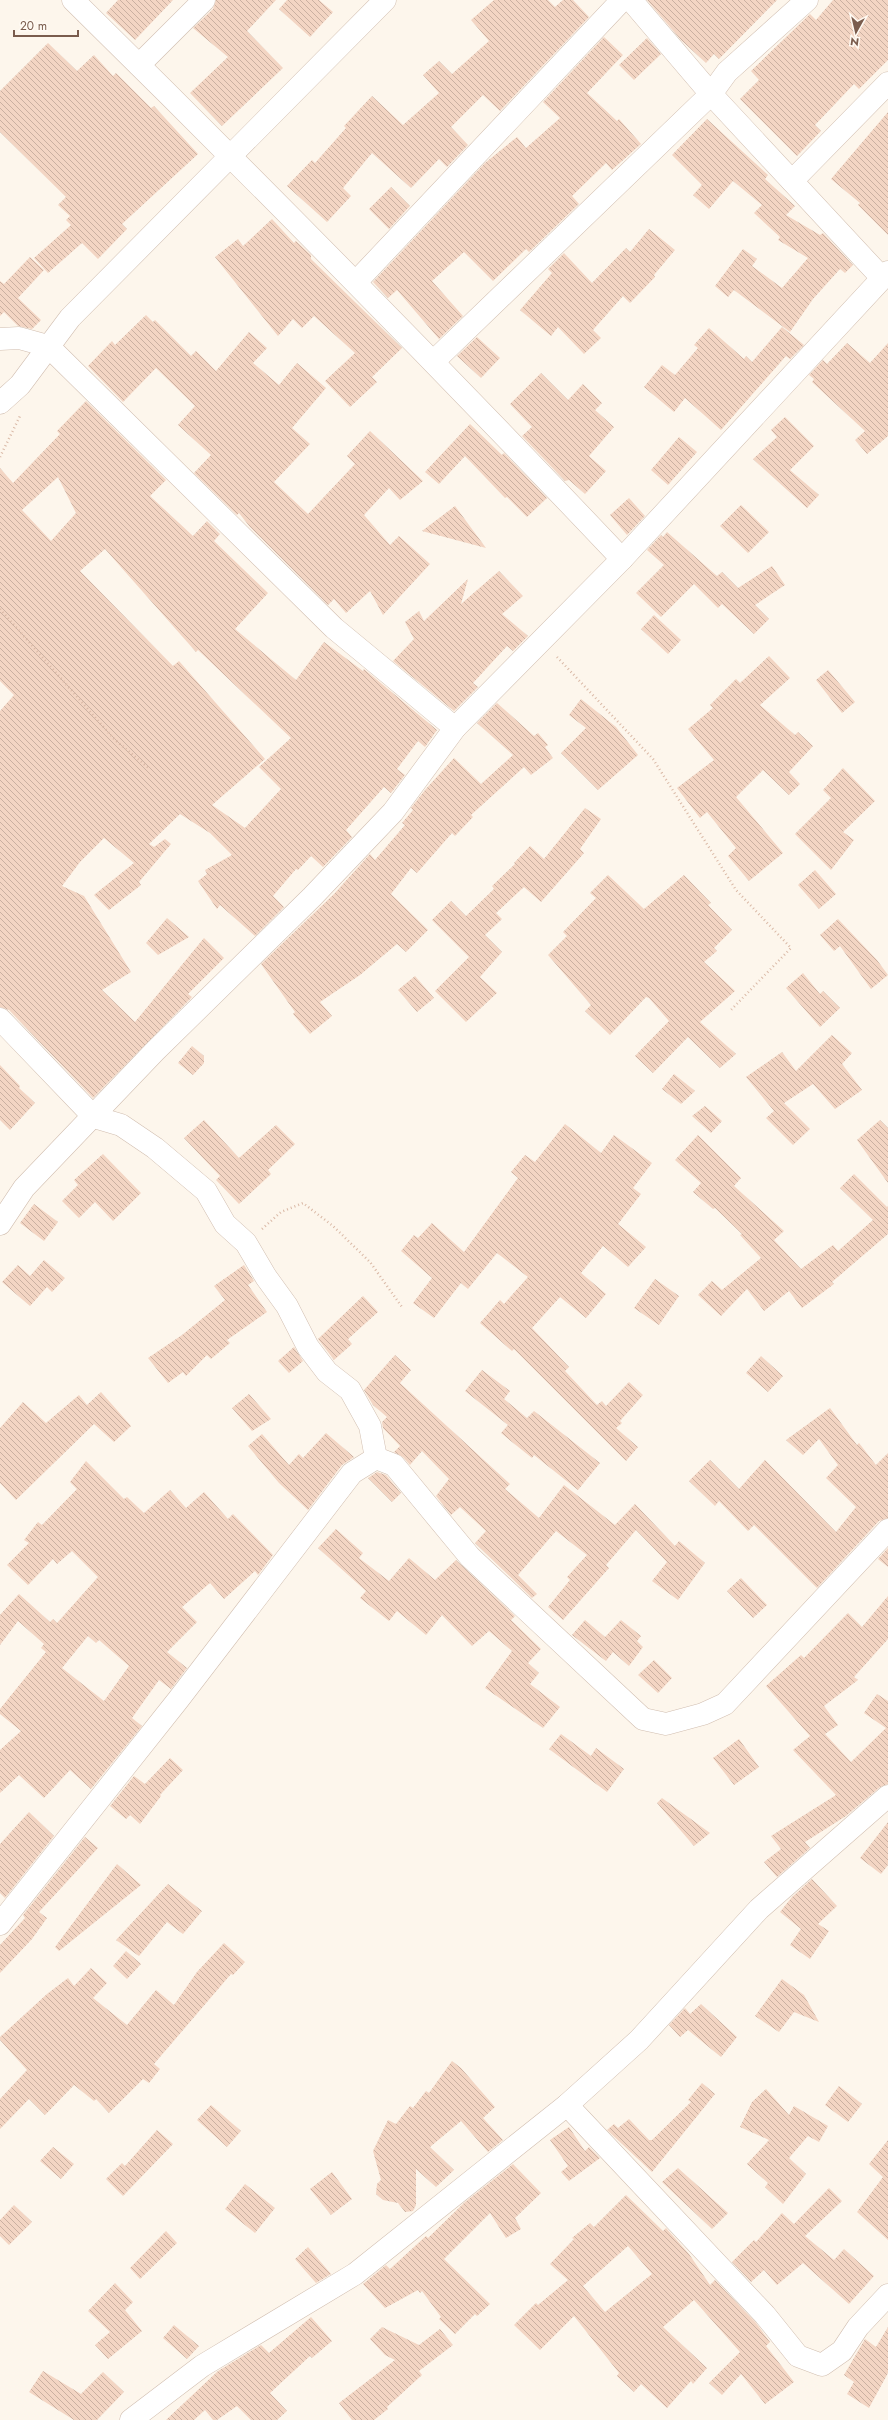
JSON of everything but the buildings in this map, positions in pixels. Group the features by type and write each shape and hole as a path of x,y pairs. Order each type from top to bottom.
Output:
{"street":[{"path":"73,0 232,156 434,361 622,558"},
{"path":"139,65 204,0"},
{"path":"5,399 20,385 70,318 385,0"},
{"path":"356,282 622,0"},
{"path":"0,1224 24,1188 155,1052 312,897 383,823 455,728 622,558 885,275 792,181 711,94 631,0"},
{"path":"434,361 711,94 727,72 807,0"},
{"path":"792,181 888,83"},
{"path":"0,339 19,338 48,346 334,628 455,728"},
{"path":"0,1019 94,1117 121,1125 155,1148 206,1191 225,1224 246,1243 266,1277 287,1306 308,1347 327,1372 350,1390 370,1426 376,1458"},
{"path":"376,1458 394,1465 470,1557 643,1719 666,1724 703,1714 725,1704 888,1530"},
{"path":"0,1924 178,1700 352,1473 376,1458"},
{"path":"131,2420 202,2366 355,2274 567,2105 638,2040 759,1910 888,1796"},
{"path":"567,2105 765,2315 798,2356 822,2365 842,2351 858,2327 888,2295"}],"path":[{"path":"0,457 22,415 5,399"},
{"path":"0,609 115,740 150,769"},
{"path":"541,640 653,759 736,890 791,948 730,1011"},
{"path":"246,1243 281,1212 303,1203 333,1226 370,1262 402,1307"}]}
